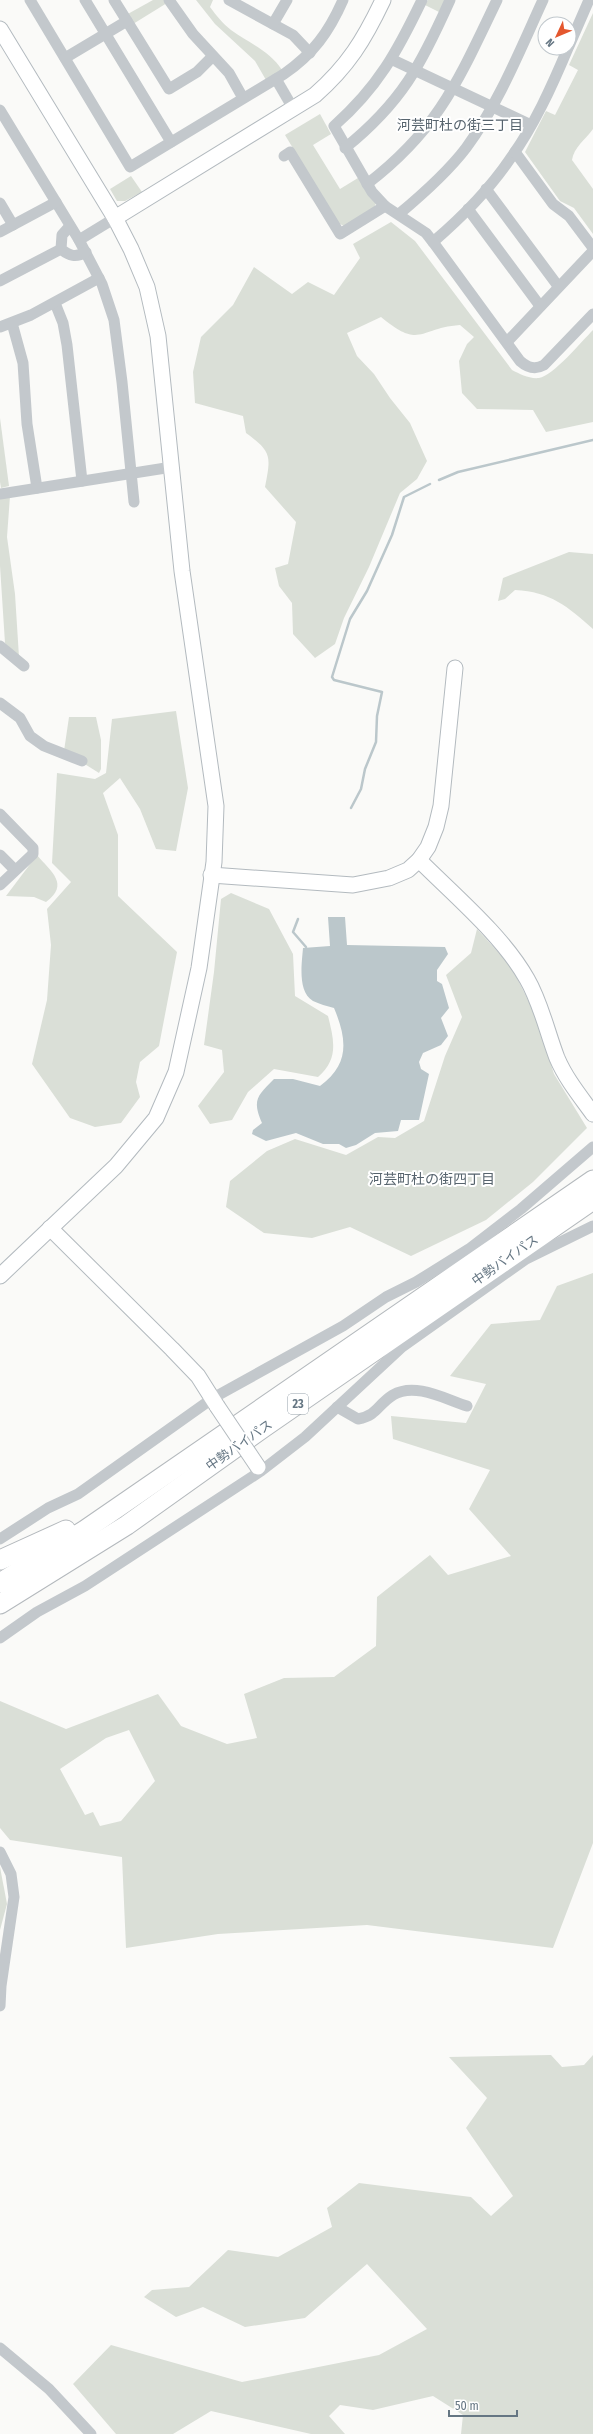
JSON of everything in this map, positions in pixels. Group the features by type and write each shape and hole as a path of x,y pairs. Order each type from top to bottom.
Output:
{"highway":[{"name":"中勢バイパス","path":"0,1583 121,1505 593,1180"},
{"name":"中勢バイパス","path":"0,1604 127,1525 262,1428 593,1200"},
{"path":"0,1560 121,1505"},
{"path":"0,1616 79,1564 127,1525"}],"street":[{"path":"30,0 130,167 276,79 310,53 324,38 343,0"},
{"path":"85,0 171,142"},
{"path":"114,0 168,89 197,72 212,57"},
{"path":"169,0 179,17 212,57 228,73 243,98"},
{"path":"229,0 293,35 310,53"},
{"path":"273,24 287,0"},
{"path":"79,240 315,96 342,70 367,34 383,0"},
{"path":"422,0 393,60 365,97 334,126 345,148 367,184 385,206 426,233 524,365 529,367 541,367 593,314"},
{"path":"345,148 380,118 398,97 416,72 450,0"},
{"path":"367,184 388,168 418,139 453,90 497,0"},
{"path":"399,214 423,194 454,162 492,108 543,0"},
{"path":"577,29 590,0"},
{"path":"65,58 127,21"},
{"path":"0,29 115,218 139,266 152,309 159,350 182,571 216,806 216,830 199,968 176,1072 164,1102 156,1118 132,1150 0,1276"},
{"path":"433,242 468,209 515,152 531,125 565,56"},
{"path":"393,60 453,90 531,125"},
{"path":"276,79 294,110"},
{"path":"0,110 86,252 99,278 114,320 134,502"},
{"path":"284,156 290,152 340,234 385,206"},
{"path":"515,152 553,204 570,216 593,248"},
{"path":"486,189 558,286"},
{"path":"0,232 56,202"},
{"path":"0,203 13,225"},
{"path":"468,209 540,306"},
{"path":"70,226 62,236 61,249 66,254 75,256 86,252"},
{"path":"0,281 61,249"},
{"path":"507,342 558,286 593,251"},
{"path":"0,327 55,303 99,278"},
{"path":"55,303 63,323 67,345 82,481"},
{"path":"12,323 23,363 27,424 37,488"},
{"path":"0,494 172,467"},
{"path":"0,646 24,666"},
{"path":"211,875 353,885 388,878 408,870 420,860 428,847 436,827 441,806 456,668"},
{"path":"0,703 20,718 30,736 44,746 82,761"},
{"path":"0,814 33,848 33,854 0,885"},
{"path":"0,855 15,870"},
{"path":"420,860 504,946 519,966 537,998 558,1060 569,1081 593,1114"},
{"path":"0,1539 48,1508 90,1486 215,1402 330,1333 386,1297 416,1282 469,1249 521,1209 593,1147"},
{"path":"0,1638 37,1612 85,1586 306,1437 402,1347 480,1291 545,1248 593,1226"},
{"path":"50,1228 172,1348 198,1376 260,1469"},
{"path":"337,1408 358,1419 370,1416 393,1395 410,1390 467,1406"},
{"path":"0,1852 11,1874 14,1897 0,1986 0,2006"},
{"path":"0,2348 49,2389 91,2434"}],"shaded area":[{"path":"153,0 164,0 167,3 133,24 126,15"},
{"path":"196,0 213,0 210,7 222,22 231,30 265,52 282,70 266,80 255,61 215,24"},
{"path":"428,0 445,0 439,12 425,5"},
{"path":"593,13 593,129 577,147 572,160 593,189 593,234 574,208 560,201 525,152 546,111 555,115 578,70 569,65 573,56 577,56 577,48"},
{"path":"320,114 331,134 313,145 340,189 358,178 376,203 374,208 344,226 338,223 285,135"},
{"path":"131,176 142,192 125,201 117,201 110,189"},
{"path":"391,222 415,241 512,370 532,378 545,376 559,365 593,330 593,422 546,432 533,410 477,409 462,393 459,361 467,344 474,337 460,325 412,335 404,333 381,317 347,333 357,356 374,374 390,398 410,423 427,461 417,479 400,493 369,567 344,618 335,644 315,658 293,634 292,603 279,586 275,568 288,564 296,522 265,487 268,456 261,445 246,433 243,416 195,403 193,372 201,337 233,305 254,267 292,294 308,282 334,295 360,258 353,244"},
{"path":"0,418 9,486 1,488 0,482"},
{"path":"10,496 7,537 15,594 19,657 5,643 0,566 0,497"},
{"path":"569,552 593,554 593,629 566,607 549,597 539,594 515,590 505,599 498,601 503,578"},
{"path":"176,711 188,788 176,851 156,849 140,809 120,778 103,793 118,835 118,896 177,952 159,1046 140,1062 136,1082 140,1097 121,1123 95,1127 70,1118 32,1064 47,1000 51,945 47,909 71,882 52,863 57,773 95,779 106,773 112,719"},
{"path":"69,717 96,717 101,740 101,769 99,773 64,751"},
{"path":"37,855 56,878 57,889 53,896 46,902 34,897 6,896"},
{"path":"231,893 269,909 293,954 295,996 328,1016 332,1033 333,1049 329,1063 318,1077 274,1069 248,1092 232,1120 210,1124 198,1106 224,1072 222,1050 204,1045 214,972 221,899"},
{"path":"328,917 345,917 347,945 445,947 448,954 437,970 437,981 442,984 449,1008 441,1018 448,1036 441,1045 423,1053 419,1062 421,1069 429,1074 419,1120 401,1120 398,1131 375,1133 356,1145 346,1148 339,1144 323,1144 296,1133 266,1141 252,1134 253,1130 262,1123 257,1109 260,1094 274,1079 293,1079 320,1086 330,1078 337,1069 341,1060 343,1050 342,1030 334,1008 315,1002 308,997 303,984 302,976 303,948 330,946"},
{"path":"477,929 511,966 535,1014 554,1074 587,1128 533,1182 486,1220 411,1256 350,1227 312,1238 264,1233 226,1207 230,1181 267,1151 295,1139 346,1155 378,1137 395,1138 424,1121 445,1056 462,1017 446,975 471,953"},
{"path":"593,1273 593,1843 553,1948 367,1925 218,1934 126,1948 122,1857 10,1840 0,1828 0,1701 66,1729 158,1694 181,1726 227,1744 257,1738 244,1694 284,1678 334,1677 376,1646 377,1597 430,1555 448,1575 511,1556 469,1509 490,1470 393,1439 391,1416 466,1423 486,1384 450,1376 491,1324 540,1320 557,1286","holes":["129,1730 155,1781 121,1821 100,1826 93,1812 85,1815 60,1769 106,1738"]},
{"path":"0,1867 7,1904 0,1930"},
{"path":"551,2055 562,2067 584,2065 593,2055 593,2434 461,2434 463,2415 433,2396 373,2410 340,2405 329,2416 345,2434 311,2434 211,2411 173,2434 116,2434 73,2384 111,2345 242,2382 379,2355 427,2329 367,2264 305,2318 245,2327 203,2307 176,2317 144,2297 152,2290 189,2287 228,2250 278,2257 332,2227 327,2208 359,2183 471,2197 491,2216 513,2196 466,2128 487,2098 449,2057"}],"waterway":[{"path":"439,480 458,472 593,440"},
{"path":"351,808 361,789 365,769 376,742 377,716 382,692 334,680 332,677 350,619 367,591 392,535 404,497 430,484"},
{"path":"298,919 293,932 306,947"}],"district":[{"name":"河芸町杜の街三丁目","path":"460,125"},
{"name":"河芸町杜の街四丁目","path":"432,1179"}]}
